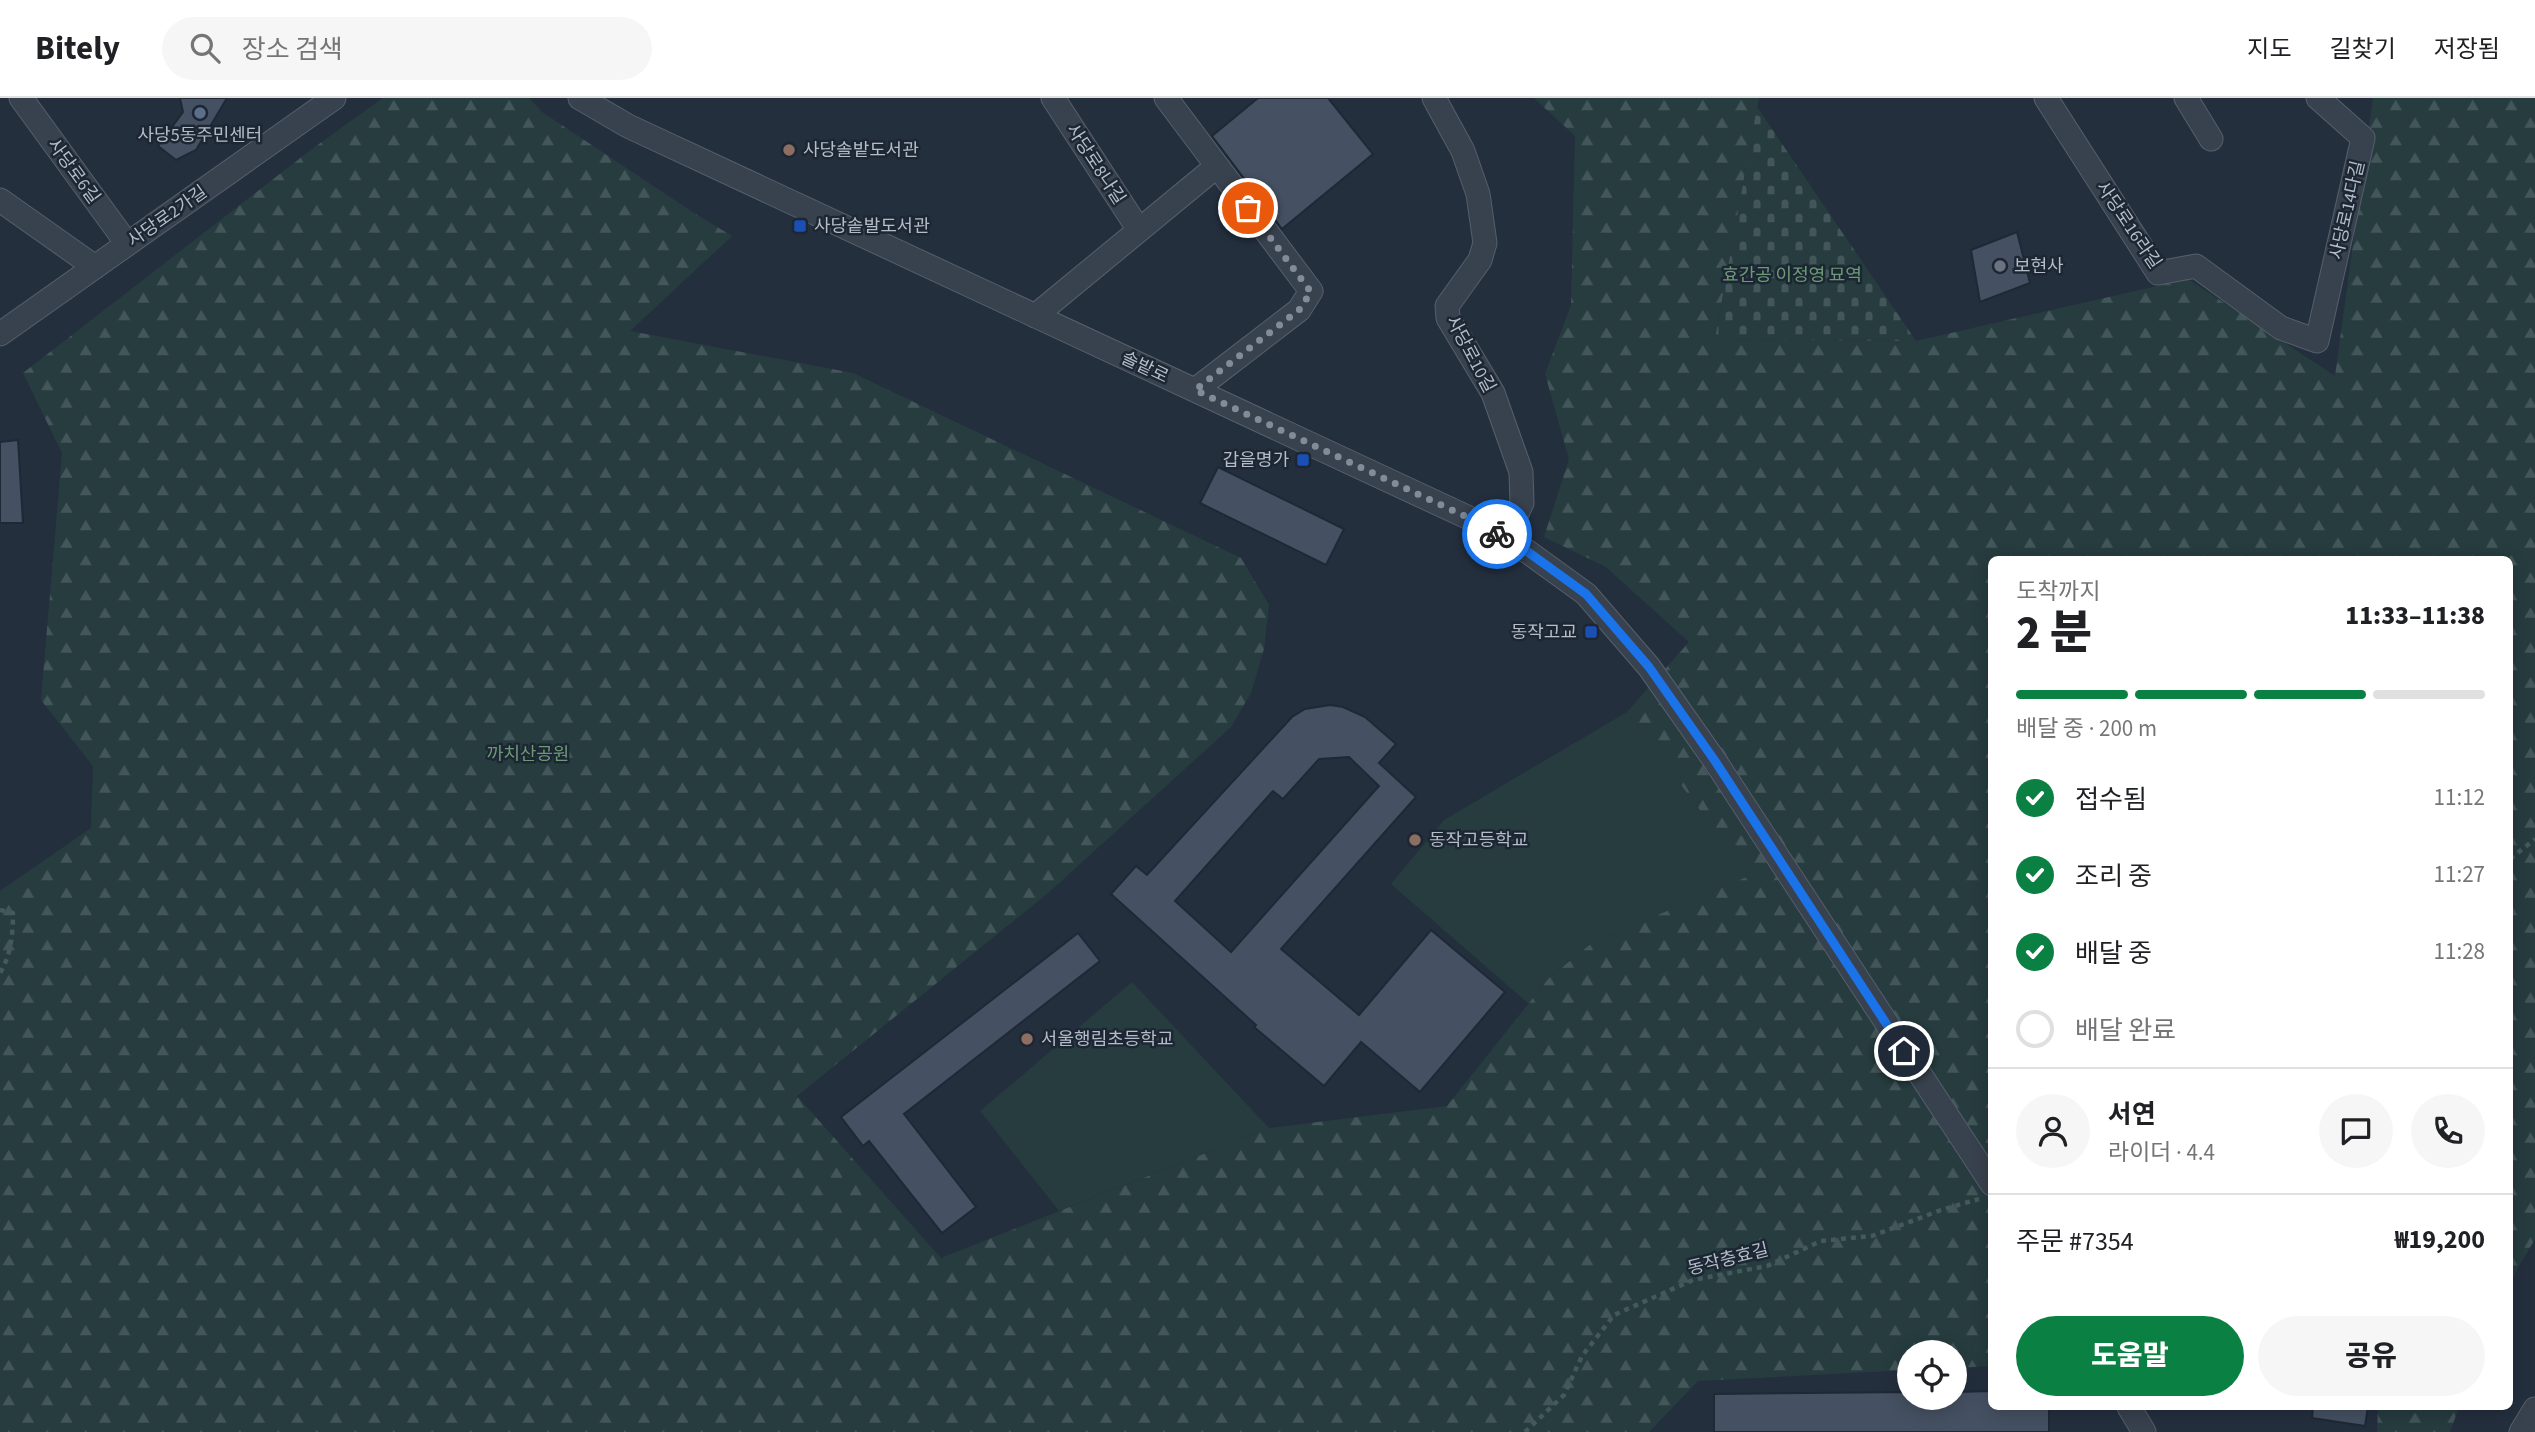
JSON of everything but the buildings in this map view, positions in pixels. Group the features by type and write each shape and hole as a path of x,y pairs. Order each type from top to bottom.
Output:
{"street":[{"name":"사당로6길","path":"21,98 123,238 125,245"},
{"name":"사당로2가길","path":"0,334 334,98"},
{"name":"솔밭로","path":"580,98 628,126 1467,517 1528,552 1586,594 1649,667 1715,761 1988,1184"},
{"name":"사당로8나길","path":"1053,98 1139,230"},
{"path":"1166,98 1311,292 1299,310 1195,390"},
{"name":"사당로10길","path":"1434,98 1463,151 1478,194 1485,243 1480,260 1447,306 1448,318 1493,393 1521,472 1522,503 1505,539"},
{"name":"사당로16라길","path":"2046,98 2158,273 2196,267 2281,328 2317,341"},
{"path":"2186,98 2211,139"},
{"name":"사당로14다길","path":"2317,341 2363,138 2318,98"},
{"path":"1035,316 1217,166"},
{"path":"0,200 95,267"},
{"path":"2521,1432 2535,1409"},
{"path":"2131,1410 2144,1432"}],"path":[{"path":"2513,856 2535,838"},
{"path":"0,910 13,913 13,932 9,954 0,973"},
{"name":"동작충효길","path":"1525,1432 1564,1395 1582,1356 1614,1315 1693,1280 1767,1266 1821,1241 1872,1236 1988,1190"}],"green space":[{"name":"까치산공원","path":"383,98 529,98 542,112 732,236 630,331 853,373 1241,558 1269,605 1264,649 1251,693 1231,727 1048,893 797,1096 941,1258 1269,1128 1447,1106 1549,978 1592,943 1749,876 1627,712 1689,642 1606,567 1544,537 1569,459 1545,374 1571,305 1575,136 1534,98 1759,98 1715,339 1916,341 2188,279 2335,376 2373,98 2535,98 2535,1239 2513,1277 2513,556 1988,556 1988,1366 1967,1367 1967,1340 1897,1340 1897,1371 1698,1381 1649,1432 0,1432 0,891 91,828 93,766 41,700 62,453 23,373 312,149"},
{"name":"효간공 이정영 묘역","path":"1757,107 1916,341 1715,339"},
{"path":"1627,712 1750,876 1592,943 1549,978 1529,1004 1391,884 1444,820"},
{"path":"1132,982 1269,1128 1059,1211 980,1111"},
{"path":"2378,1410 2458,1410 2450,1432 2377,1432"}],"way so far":[{"path":"1248,208 1311,292 1299,310 1195,390 1467,517 1497,534"}],"place":[{"name":"사당5동주민센터","path":"200,113"},
{"name":"사당솔밭도서관","path":"789,150"},
{"name":"사당솥발도서관","path":"800,226"},
{"name":"보현사","path":"2000,266"},
{"name":"갑을명가","path":"1303,460"},
{"name":"동작고교","path":"1591,632"},
{"name":"동작고등학교","path":"1415,840"},
{"name":"서울행림초등학교","path":"1027,1039"}],"route":[{"path":"1497,534 1528,552 1586,594 1649,667 1715,761 1904,1051"}]}
